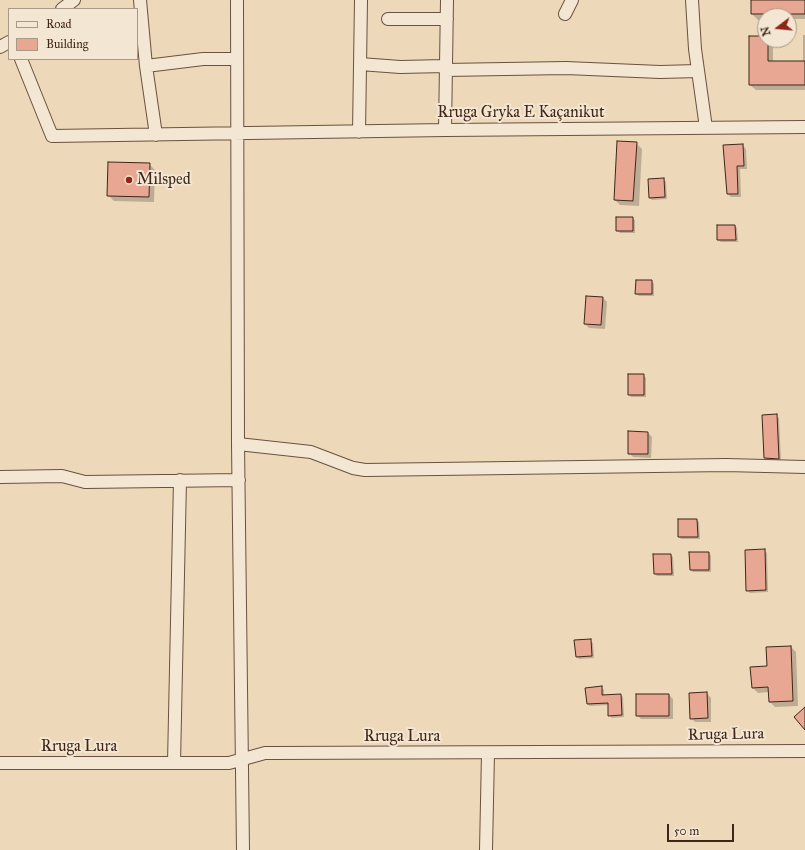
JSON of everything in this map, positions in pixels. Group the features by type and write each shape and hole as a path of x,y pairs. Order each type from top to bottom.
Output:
{"street":[{"path":"63,8 74,0"},
{"path":"140,0 146,66 156,135"},
{"path":"237,0 236,134 238,444 243,850"},
{"path":"359,132 361,0"},
{"path":"445,130 447,0"},
{"path":"565,14 572,0"},
{"path":"692,0 698,70 706,128"},
{"path":"388,19 446,19"},
{"path":"146,66 203,59 236,59"},
{"name":"Rruga Gryka E Kaçanikut","path":"21,60 52,136 445,130 805,127"},
{"path":"360,64 400,67 566,68 660,72 698,70"},
{"path":"238,444 311,452 353,468 365,470 726,465 805,467"},
{"path":"0,477 62,476 85,482 239,480"},
{"path":"174,763 180,480"},
{"name":"Rruga Lura","path":"0,763 229,763 265,753 488,753 805,750"},
{"path":"486,850 488,753"}],"building":[{"path":"751,0 805,0 805,14 797,14 797,8 757,8 757,14 751,14"},
{"path":"749,36 757,36 757,48 768,48 768,61 805,61 805,85 749,85"},
{"path":"617,141 637,142 633,201 614,200"},
{"path":"743,144 744,166 737,166 738,194 727,194 723,145"},
{"name":"Milsped","path":"108,162 150,163 149,197 107,196"},
{"path":"664,178 665,197 649,198 648,179"},
{"path":"616,217 633,217 633,231 616,231"},
{"path":"717,225 735,225 736,240 717,240"},
{"path":"636,280 652,280 652,294 635,294"},
{"path":"586,296 603,297 601,325 584,324"},
{"path":"628,374 644,374 644,395 628,395"},
{"path":"777,414 779,459 764,458 762,415"},
{"path":"628,431 648,432 648,454 628,454"},
{"path":"678,519 697,519 698,537 678,537"},
{"path":"765,549 766,590 746,591 745,550"},
{"path":"689,552 709,552 709,570 690,570"},
{"path":"653,554 671,554 672,574 654,574"},
{"path":"591,639 592,656 576,657 574,640"},
{"path":"791,646 793,701 769,702 768,687 752,688 750,667 767,666 766,647"},
{"path":"602,686 602,695 621,694 622,715 608,716 608,703 587,704 585,688"},
{"path":"707,692 708,718 690,719 689,693"},
{"path":"636,694 669,694 669,716 636,716"},
{"path":"805,707 805,730 794,717"}],"place":[{"name":"Milsped","path":"129,180"}]}
